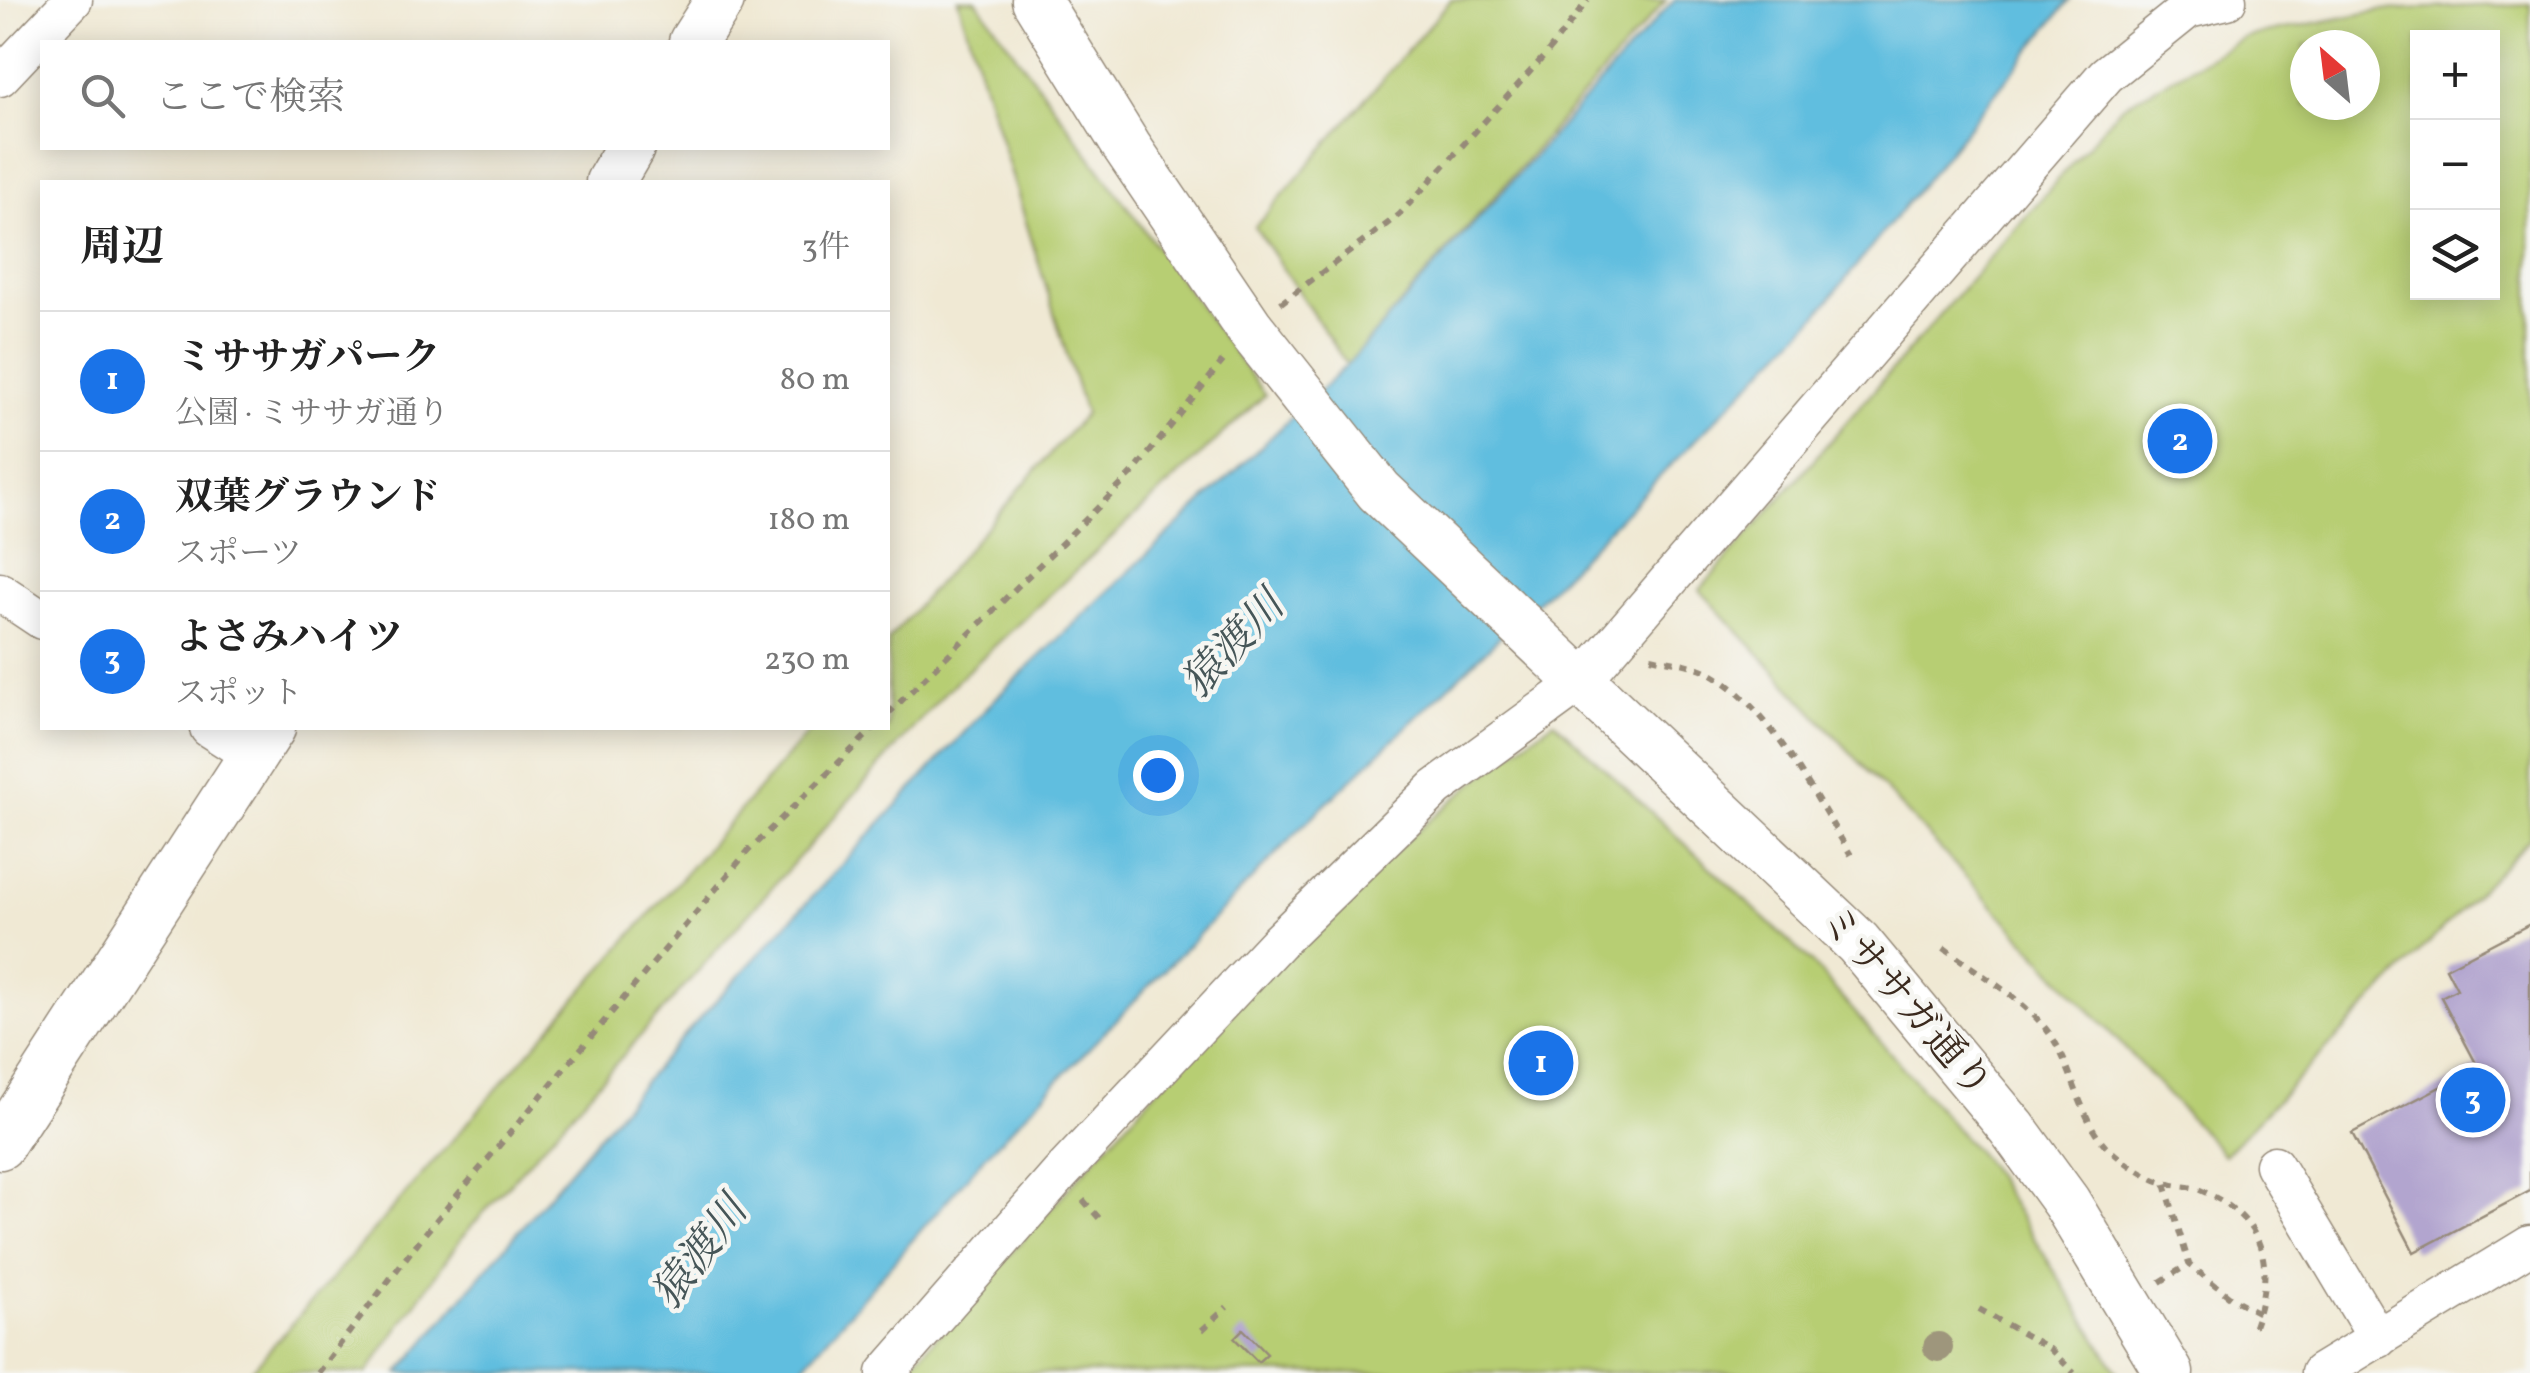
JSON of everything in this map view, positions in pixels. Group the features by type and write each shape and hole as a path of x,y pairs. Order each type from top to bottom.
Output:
{"street":[{"path":"0,77 74,0"},
{"name":"ミササガ通り","path":"1036,0 1127,147 1249,327 1379,491 1858,942 2056,1187 2169,1373"},
{"path":"886,1373 1060,1174 1278,942 1436,788 1580,682 2106,75 2188,9 2227,0"},
{"path":"611,180 629,150"},
{"path":"0,592 40,619"},
{"path":"0,1146 262,742 217,730"},
{"path":"2274,1165 2378,1338"},
{"path":"2320,1373 2530,1245"}],"path":[{"path":"890,712 1132,474 1249,327 1398,215 1548,52 1588,0"},
{"path":"1650,657 1703,670 1744,698 1784,750 1852,855"},
{"path":"318,1373 422,1237 748,850 872,730"},
{"path":"1944,948 2054,1038 2102,1142 2126,1162 2165,1184 2196,1188 2229,1205 2250,1225 2264,1253 2266,1286 2251,1334"},
{"path":"2165,1184 2188,1264 2230,1297 2260,1313"},
{"path":"2159,1282 2188,1264"},
{"path":"1202,1330 1227,1307"},
{"path":"1979,1309 2050,1350 2074,1373"}],"green space":[{"path":"958,0 976,0 1265,395 946,691 462,1237 367,1373 249,1373 810,730 890,730 890,638 1085,414"},
{"path":"1451,0 1666,0 1347,365 1255,227"},
{"path":"2530,4 2530,838 2224,1155 1700,590 2121,107 2245,37 2380,10"},
{"path":"1554,721 1810,961 1988,1165 2118,1373 904,1373 1135,1115 1293,947 1376,867"}],"water":[{"name":"猿渡川","path":"1674,0 2070,0 1817,315 1548,591 1306,823 988,1153 797,1373 399,1373 675,1045 998,696 1347,365"}],"building":[{"path":"2530,924 2530,1191 2414,1252 2352,1133 2478,1067 2441,997 2457,989 2446,968"},
{"path":"1243,1329 1267,1354 1258,1362 1234,1338"}],"place":[{"name":"双葉グラウンド","path":"2180,441"},
{"name":"ミササガパーク","path":"1541,1063"},
{"name":"よさみハイツ","path":"2473,1100"}]}
